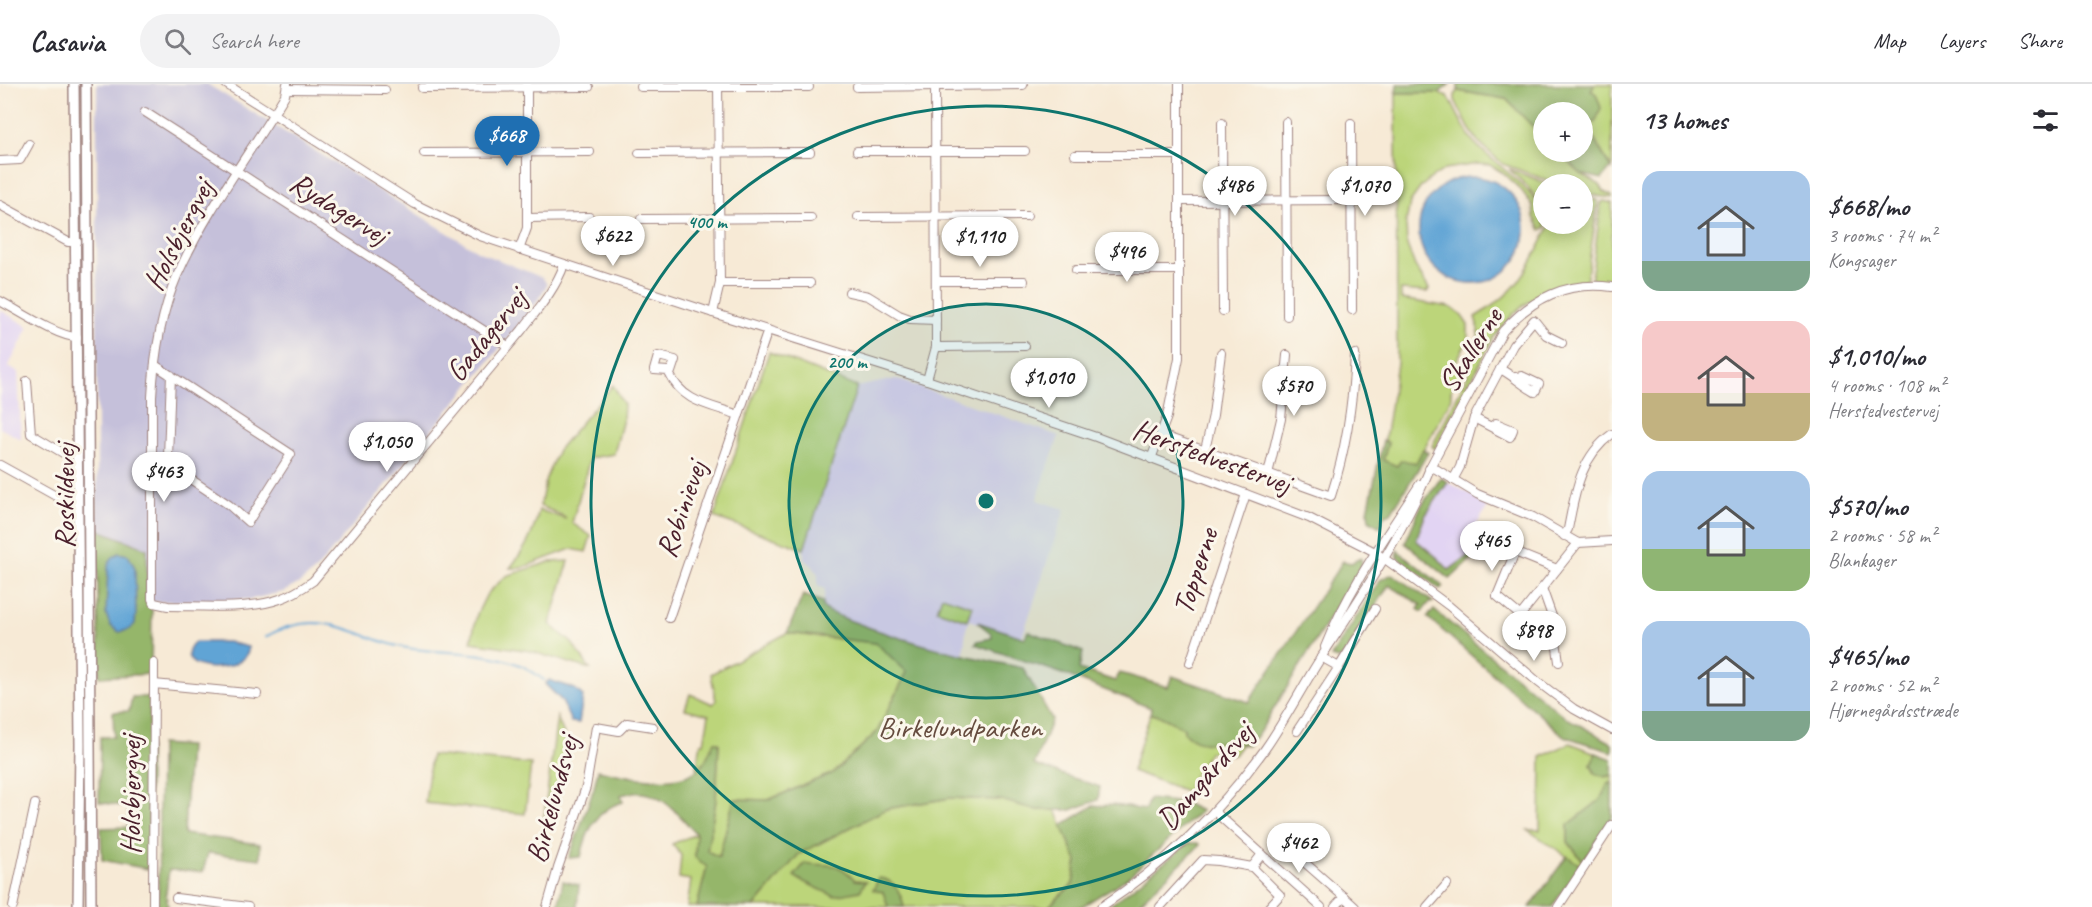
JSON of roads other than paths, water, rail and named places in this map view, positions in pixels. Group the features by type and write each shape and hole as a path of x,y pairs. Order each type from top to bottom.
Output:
{"main road":[{"name":"Roskildevej","path":"74,84 77,242 78,907"},
{"name":"Roskildevej","path":"86,87 91,907"},
{"path":"79,884 84,907"}],"street":[{"name":"Herstedvestervej","path":"226,84 415,204 480,236 1096,437 1341,532 1384,558 1449,606 1574,709 1612,730"},
{"path":"1151,459 1172,401 1179,358 1179,84"},
{"path":"927,380 936,346 935,85"},
{"path":"287,86 385,90"},
{"name":"Holsbjergvej","path":"154,603 152,599 151,419 159,338 176,278 198,233 285,95 287,86"},
{"path":"519,250 528,218 527,86"},
{"path":"713,313 720,283 718,86"},
{"path":"857,87 1023,86"},
{"path":"422,88 590,87"},
{"path":"641,87 809,87"},
{"name":"Rydagervej","path":"145,112 508,346"},
{"path":"1286,122 1287,316"},
{"path":"1222,123 1223,311"},
{"path":"1351,123 1352,310"},
{"path":"0,161 20,160 28,144"},
{"path":"857,151 1025,151"},
{"path":"424,153 590,152"},
{"path":"639,153 810,152"},
{"path":"1075,155 1179,155"},
{"path":"1179,201 1352,200"},
{"path":"0,205 68,242 77,242"},
{"path":"858,217 1027,216"},
{"path":"528,218 589,218"},
{"path":"641,219 810,218"},
{"name":"Gadagervej","path":"154,603 168,606 259,605 280,599 313,581 548,296 564,265"},
{"path":"1076,270 1179,270"},
{"path":"936,281 1024,281"},
{"path":"720,283 810,282"},
{"name":"Skallerne","path":"1375,552 1431,466 1503,331 1519,314 1539,299 1562,290 1588,285 1612,287"},
{"path":"849,292 868,296 910,319 936,320"},
{"path":"0,301 58,332 77,338"},
{"path":"1453,480 1460,467 1474,418 1513,345 1534,320 1546,335 1562,343"},
{"name":"Robinievej","path":"669,618 768,330"},
{"path":"936,346 1024,346"},
{"path":"1204,450 1213,415 1221,353"},
{"path":"1161,435 1331,496 1348,429 1355,354"},
{"path":"1268,474 1281,419 1287,355"},
{"path":"155,365 171,375 291,454 248,522 229,505 171,466 168,457 171,375"},
{"path":"1500,369 1516,377"},
{"path":"668,371 686,397 739,415"},
{"name":"Roskildevej","path":"27,381 31,434 63,453 78,454"},
{"path":"1474,418 1492,426"},
{"path":"1564,536 1568,529 1578,480 1585,465 1595,448 1612,434"},
{"path":"0,465 70,504 78,504"},
{"path":"1431,466 1477,494 1546,523 1578,543 1612,541"},
{"name":"Skallerne","path":"1384,558 1417,501 1431,466"},
{"name":"Topperne","path":"1190,663 1246,494"},
{"path":"1520,616 1578,543"},
{"name":"Damgårdsvej","path":"1321,657 1333,628 1375,552"},
{"path":"1541,633 1497,596 1515,552 1557,569"},
{"name":"Damgårdsvej","path":"1101,907 1161,860 1214,811 1266,748 1384,558"},
{"path":"1541,590 1553,619 1559,662"},
{"path":"1297,731 1376,609"},
{"path":"1321,657 1339,667"},
{"name":"Holsbjergvej","path":"153,907 154,663"},
{"path":"154,684 257,694"},
{"name":"Birkelundsvej","path":"547,907 586,787 596,727 619,730 627,723 653,727"},
{"path":"13,907 35,804"},
{"path":"1214,811 1321,907"},
{"path":"1558,907 1612,825"},
{"path":"1279,840 1355,907"},
{"path":"1247,865 1262,854"},
{"path":"1160,907 1203,861 1247,865 1280,895 1269,907"},
{"path":"1427,907 1447,884"},
{"path":"1335,907 1344,897"},
{"path":"176,898 248,907"}],"water":[{"path":"1472,177 1492,181 1509,193 1521,210 1525,230 1521,250 1509,267 1492,279 1472,283 1452,279 1435,267 1423,250 1419,230 1423,210 1435,193 1452,181"},
{"path":"119,553 128,555 135,568 136,613 135,624 128,630 119,632 110,625 106,614 108,566 112,558"},
{"path":"195,642 228,642 248,647 248,652 241,660 230,665 218,668 206,667 190,659 189,652"},
{"path":"549,680 575,689 583,696 579,723 571,722 562,701 545,684"}],"waterway":[{"path":"265,637 294,625 324,624 402,647 477,654 506,660 526,668 544,680"}],"park label":[{"name":"Birkelundparken","path":"960,727"}]}
